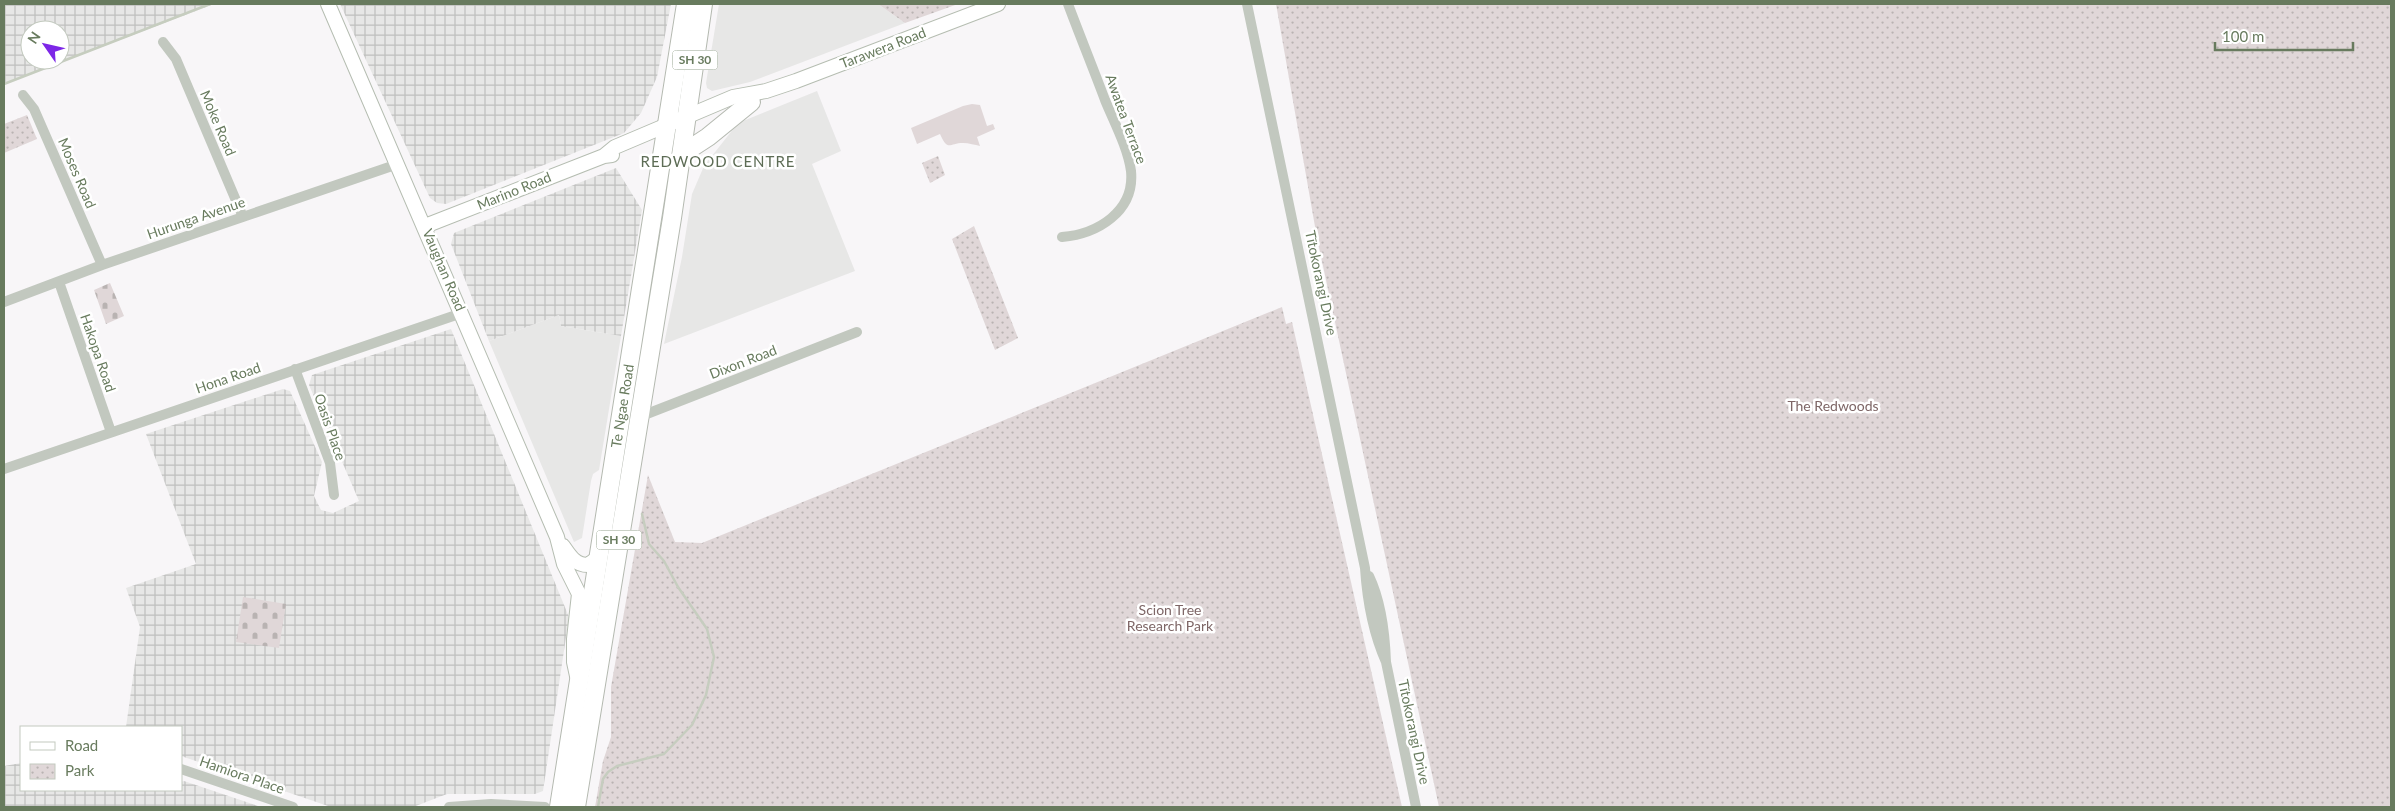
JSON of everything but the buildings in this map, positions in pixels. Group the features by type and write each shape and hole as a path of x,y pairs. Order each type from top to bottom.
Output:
{"highway":[{"name":"Te Ngae Road","path":"559,807 686,4"},
{"name":"Te Ngae Road","path":"576,807 682,154 703,4"},
{"path":"682,154 708,137 752,102"}],"street":[{"name":"Vaughan Road","path":"328,4 425,226 557,537 564,564 579,594 574,662 578,684"},
{"name":"Tarawera Road","path":"686,122 732,97 766,91 836,67 998,4"},
{"name":"Awatea Terrace","path":"1062,237 1082,234 1113,217 1127,198 1131,181 1127,156 1068,4"},
{"name":"Tītokorangi Drive","path":"1247,4 1365,568 1373,584 1381,618 1386,644 1386,662 1416,807"},
{"name":"Moke Road","path":"163,42 176,60 242,217"},
{"name":"Tarawera Road","path":"686,122 752,102 766,91"},
{"name":"Moses Road","path":"23,95 34,109 102,265"},
{"name":"Marino Road","path":"425,226 604,156 620,154 686,122"},
{"name":"Hurunga Avenue","path":"4,302 102,265 398,164"},
{"name":"Hakopa Road","path":"59,282 111,432"},
{"name":"Hona Road","path":"4,469 462,313"},
{"name":"Dixon Road","path":"639,417 858,332"},
{"name":"Oasis Place","path":"295,370 330,463 334,495"},
{"name":"Vaughan Road","path":"557,537 572,558 579,564 588,565 599,557"},
{"name":"Hamiora Place","path":"182,769 293,807"},
{"path":"449,807 491,804 545,807"}],"shaded area":[{"path":"4,4 214,4 70,59 70,20 20,20 20,70 41,70 4,84"},
{"path":"340,4 671,4 657,77 641,113 624,133 446,204 437,203 430,198"},
{"path":"719,4 878,4 905,23 750,82 712,91 707,88 706,83"},
{"name":"REDWOOD CENTRE","path":"817,91 841,151 812,164 855,271 664,344 682,257 692,194 704,166 738,123"},
{"path":"616,168 642,210 621,336 561,326 559,315 489,341 451,244 454,233"},
{"path":"559,315 561,326 621,336 599,470 593,474 591,481 582,538 574,542 489,341"},
{"path":"451,329 569,617 543,791 535,794 447,794 413,807 331,807 182,756 182,726 126,726 140,627 126,588 196,564 146,434 283,389 290,391 322,462 314,496 321,510 333,513 359,501 309,385 312,375"},
{"path":"20,763 20,791 182,791 182,782 184,781 261,807 4,807 4,766"}],"green space":[{"path":"878,4 958,4 905,23"},
{"name":"The Redwoods","path":"1276,4 2391,4 2391,807 1439,807 1317,238"},
{"path":"972,104 980,105 987,126 993,124 995,129 977,137 980,146 963,143 947,145 940,134 917,144 911,128"},
{"path":"27,115 37,139 4,153 4,124"},
{"path":"938,156 945,175 930,183 922,163"},
{"path":"974,226 1018,338 995,350 952,239"},
{"path":"110,283 124,316 106,324 94,290"},
{"name":"Scion Tree Research Park","path":"1282,307 1286,324 1292,322 1402,807 595,807 603,761 611,737 611,687 648,475 675,542 702,543"},
{"path":"243,597 286,604 279,648 236,642"}],"waterway":[{"path":"4,84 210,4"},
{"path":"598,807 603,779 608,772 617,766 664,754 692,725 706,695 714,657 707,629 678,587 664,561 649,544 642,514"}],"district":[{"name":"REDWOOD CENTRE","path":"718,162"}]}
